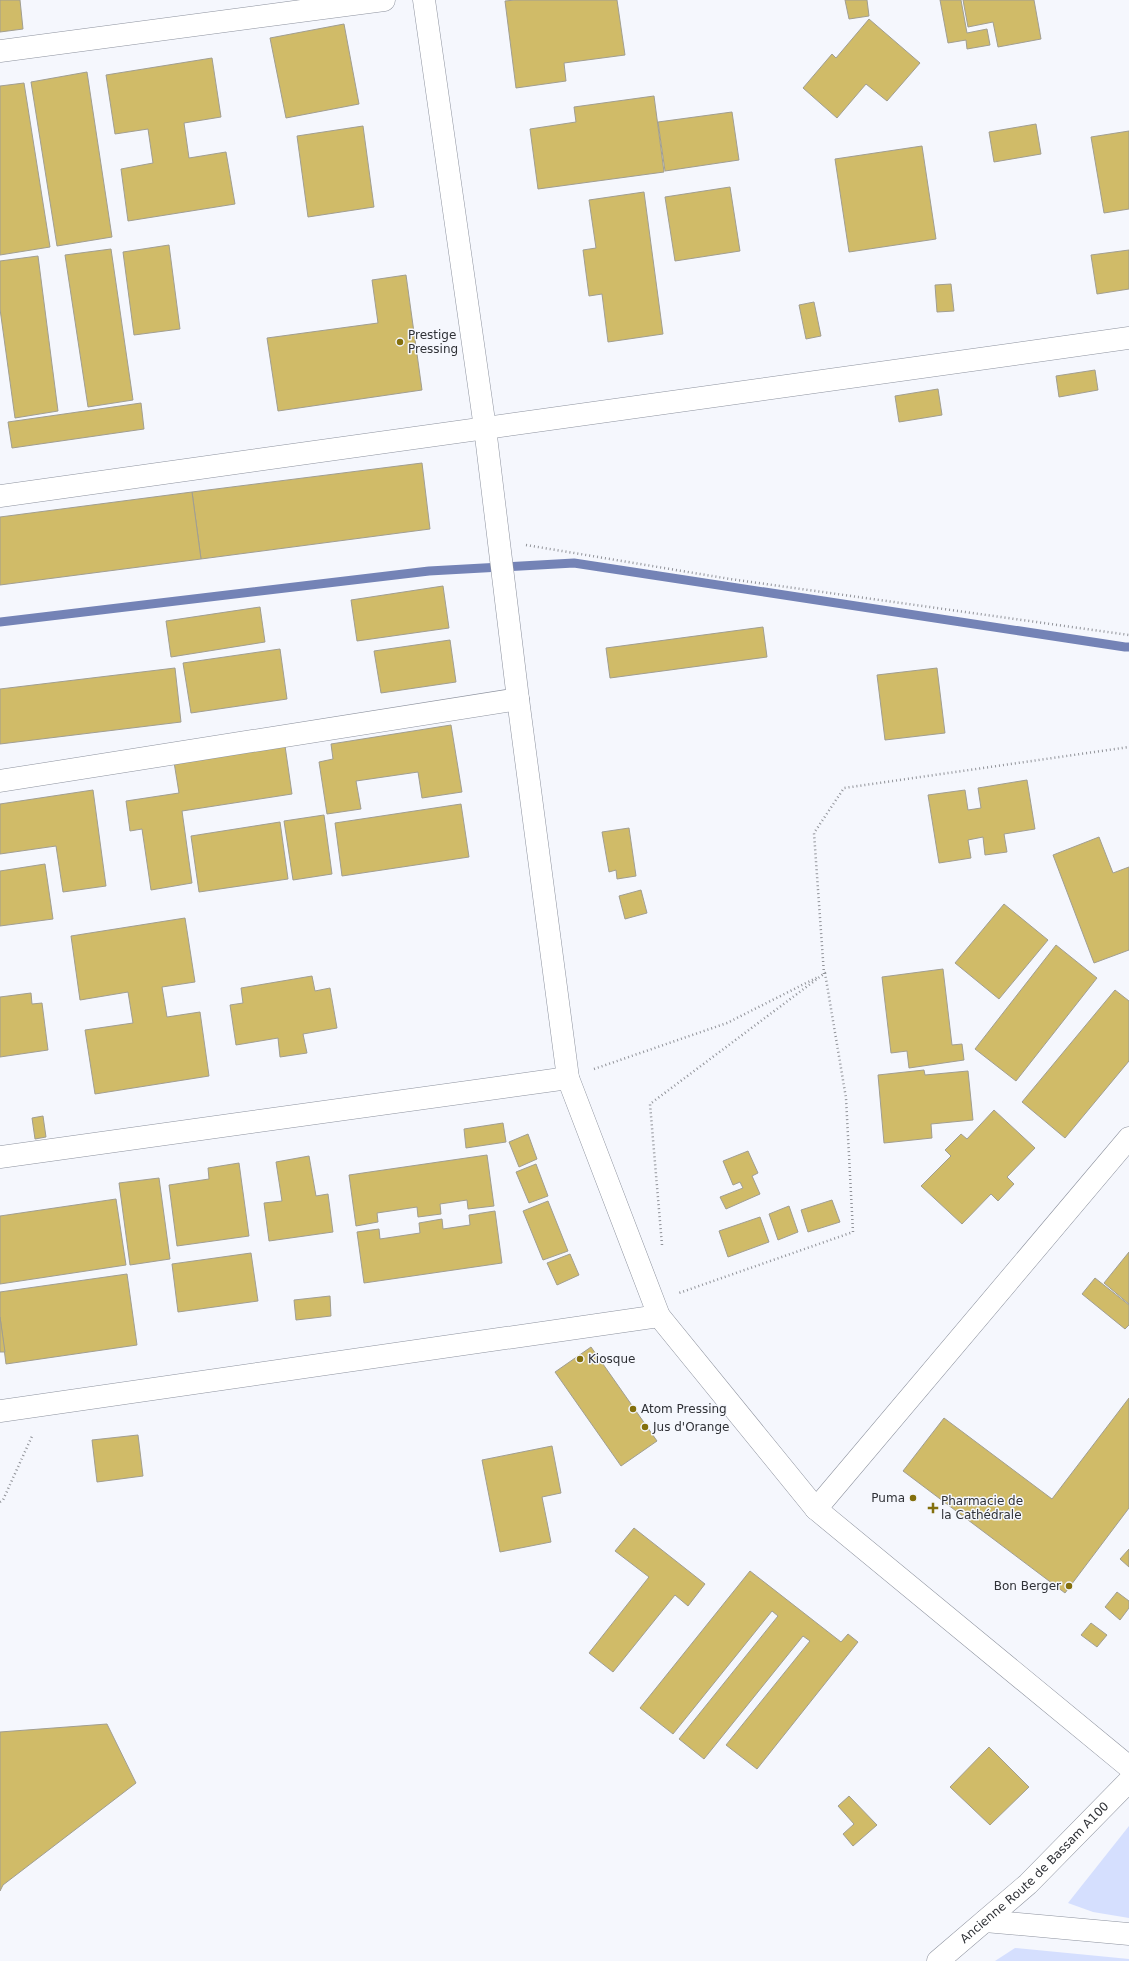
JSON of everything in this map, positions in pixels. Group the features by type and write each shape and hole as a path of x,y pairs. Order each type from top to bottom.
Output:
{"street":[{"path":"0,51 384,0"},
{"path":"424,0 500,540 518,699 568,1078 659,1316 816,1509 1129,1767"},
{"path":"0,496 1129,338"},
{"path":"0,781 518,699"},
{"path":"0,1157 568,1078"},
{"path":"816,1509 1129,1138"},
{"path":"0,1411 659,1316"},
{"name":"Ancienne Route de Bassam A100","path":"938,1961 1028,1884 1129,1781"},
{"path":"985,1921 1129,1934"}],"path":[{"path":"500,540 730,580 1129,635"},
{"path":"659,1316 667,1297 853,1232 846,1098 825,973 814,833 844,788 1129,747"},
{"path":"568,1078 727,1023 825,973"},
{"path":"663,1251 650,1104 825,973"},
{"path":"0,1502 3,1500 32,1435 37,1406"}],"shaded area":[{"path":"1129,1826 1129,1918 1093,1912 1068,1903"},
{"path":"1015,1948 1129,1959 1129,1961 995,1961"}],"building":[{"path":"0,0 20,0 23,29 0,32"},
{"path":"617,0 625,55 564,63 566,81 516,88 505,1"},
{"path":"845,0 867,0 869,16 849,19"},
{"path":"940,0 961,0 967,33 987,29 990,45 967,49 966,40 948,43"},
{"path":"963,0 1034,0 1041,39 998,47 993,22 968,27"},
{"path":"869,19 920,63 887,101 866,84 837,118 803,88 832,54 836,58"},
{"path":"344,24 359,104 286,118 270,38"},
{"path":"212,58 221,117 184,123 189,158 226,152 235,204 128,221 121,169 153,163 148,129 115,134 106,75"},
{"path":"87,72 112,237 57,246 31,82"},
{"path":"24,83 50,247 0,255 0,86"},
{"path":"654,96 664,172 538,189 530,129 576,122 574,107"},
{"path":"732,112 739,160 665,171 658,122"},
{"path":"1036,124 1041,154 994,162 989,132"},
{"path":"363,126 374,207 308,217 297,136"},
{"path":"1129,131 1129,209 1104,213 1091,137"},
{"path":"922,146 936,239 849,252 835,159"},
{"path":"730,187 740,251 675,261 665,197"},
{"path":"644,192 663,334 608,342 602,294 589,296 583,250 596,248 589,200"},
{"path":"169,245 180,329 134,335 123,252"},
{"path":"111,249 133,400 88,407 65,255"},
{"path":"1129,250 1129,289 1097,294 1091,255"},
{"path":"38,256 58,411 15,418 0,309 0,261"},
{"path":"406,275 422,390 278,411 267,338 378,323 372,280"},
{"path":"951,284 954,311 937,312 935,285"},
{"path":"814,302 821,336 806,339 799,305"},
{"path":"1095,370 1098,390 1059,397 1056,376"},
{"path":"938,389 942,415 899,422 895,396"},
{"path":"141,403 144,429 12,448 8,422"},
{"path":"422,463 430,529 201,559 192,492"},
{"path":"192,492 201,559 0,585 0,517"},
{"path":"443,586 449,628 357,641 351,600"},
{"path":"260,607 265,642 171,657 166,621"},
{"path":"763,627 767,657 610,678 606,648"},
{"path":"450,640 456,682 381,693 374,651"},
{"path":"280,649 287,699 191,713 183,663"},
{"path":"175,668 181,722 0,744 0,689"},
{"path":"937,668 945,733 885,740 877,675"},
{"path":"451,725 462,792 422,798 418,772 356,781 361,809 327,814 319,762 333,759 331,744"},
{"path":"285,746 292,794 182,811 192,883 151,890 142,829 130,831 126,801 179,793 174,762"},
{"path":"1027,780 1035,829 1004,834 1007,852 985,855 983,837 968,840 971,858 939,863 928,795 965,790 968,810 981,808 978,788"},
{"path":"93,790 106,886 63,892 56,846 0,854 0,804"},
{"path":"461,804 469,857 342,876 335,823"},
{"path":"324,815 332,874 293,880 284,821"},
{"path":"280,822 288,879 199,892 191,836"},
{"path":"629,828 636,876 617,879 616,870 609,872 602,832"},
{"path":"1099,837 1113,873 1129,867 1129,950 1094,963 1053,855"},
{"path":"45,864 53,919 0,926 0,871"},
{"path":"641,890 647,913 625,919 619,896"},
{"path":"1004,904 1048,940 999,999 955,963"},
{"path":"185,918 195,982 162,987 167,1017 200,1012 209,1076 95,1094 85,1030 133,1023 128,992 80,1000 71,936"},
{"path":"1056,945 1097,978 1016,1081 975,1049"},
{"path":"943,969 952,1045 962,1044 964,1060 909,1068 907,1051 891,1053 882,977"},
{"path":"312,976 315,991 330,988 337,1028 303,1034 307,1053 280,1057 278,1038 236,1045 230,1005 243,1003 241,988"},
{"path":"1115,990 1129,1001 1129,1061 1065,1138 1022,1102"},
{"path":"31,993 32,1004 42,1003 48,1050 0,1057 0,997"},
{"path":"924,1070 925,1075 968,1071 973,1120 931,1124 932,1138 884,1143 878,1075"},
{"path":"994,1110 1035,1148 1007,1177 1014,1184 998,1201 991,1194 962,1224 921,1186 951,1156 945,1150 961,1134 967,1139"},
{"path":"43,1116 46,1137 35,1139 32,1118"},
{"path":"503,1123 506,1142 466,1148 464,1129"},
{"path":"528,1134 537,1159 519,1167 509,1142"},
{"path":"748,1151 758,1173 752,1176 760,1194 726,1209 720,1197 743,1188 740,1182 733,1185 723,1161"},
{"path":"487,1155 494,1206 468,1209 467,1200 440,1204 441,1214 418,1217 417,1207 377,1213 378,1222 356,1226 349,1175"},
{"path":"309,1156 316,1196 328,1194 333,1232 269,1241 264,1203 282,1201 276,1162"},
{"path":"239,1163 249,1236 177,1246 169,1185 209,1179 208,1168"},
{"path":"536,1164 548,1196 529,1203 516,1172"},
{"path":"159,1178 170,1259 130,1265 119,1183"},
{"path":"116,1199 126,1265 0,1284 0,1216"},
{"path":"832,1200 840,1222 808,1232 801,1210"},
{"path":"548,1201 568,1251 543,1260 523,1211"},
{"path":"789,1206 798,1232 778,1240 769,1214"},
{"path":"495,1211 502,1263 364,1283 357,1232 379,1229 380,1239 420,1233 419,1223 442,1219 443,1229 470,1225 469,1215"},
{"path":"760,1217 769,1242 728,1257 719,1231"},
{"path":"1129,1252 1129,1304 1104,1283"},
{"path":"251,1253 258,1301 178,1312 172,1264"},
{"path":"570,1254 579,1275 557,1285 547,1263"},
{"path":"127,1274 137,1345 6,1364 0,1317 0,1292"},
{"path":"1095,1278 1129,1305 1129,1325 1125,1329 1082,1294"},
{"path":"330,1296 331,1316 296,1320 294,1300"},
{"path":"0,1317 5,1352 0,1352"},
{"path":"591,1347 657,1441 621,1466 555,1372"},
{"path":"1129,1398 1129,1508 1065,1593 903,1471 944,1418 1052,1499"},
{"path":"138,1435 143,1476 97,1482 92,1440"},
{"path":"552,1446 561,1493 542,1497 551,1542 500,1552 482,1460"},
{"path":"634,1528 705,1584 688,1606 675,1595 613,1672 589,1653 649,1577 615,1551"},
{"path":"1129,1549 1129,1567 1120,1559"},
{"path":"750,1571 841,1642 848,1634 858,1642 757,1769 726,1745 810,1641 803,1636 704,1759 679,1739 778,1616 772,1611 673,1734 640,1708"},
{"path":"1117,1592 1129,1601 1129,1608 1120,1620 1105,1607"},
{"path":"1091,1623 1107,1635 1097,1647 1081,1635"},
{"path":"107,1724 136,1783 3,1885 0,1891 0,1732"},
{"path":"989,1747 1029,1787 990,1825 950,1787"},
{"path":"849,1796 877,1825 853,1846 843,1834 854,1824 838,1806"}],"waterway":[{"path":"0,622 429,571 574,563 1129,647"}],"place":[{"name":"Prestige Pressing","path":"400,342"},
{"name":"Kiosque","path":"580,1359"},
{"name":"Atom Pressing","path":"633,1409"},
{"name":"Jus d'Orange","path":"645,1427"},
{"name":"Puma","path":"913,1498"},
{"name":"Pharmacie de la Cathédrale","path":"933,1508"},
{"name":"Bon Berger","path":"1069,1586"}]}
